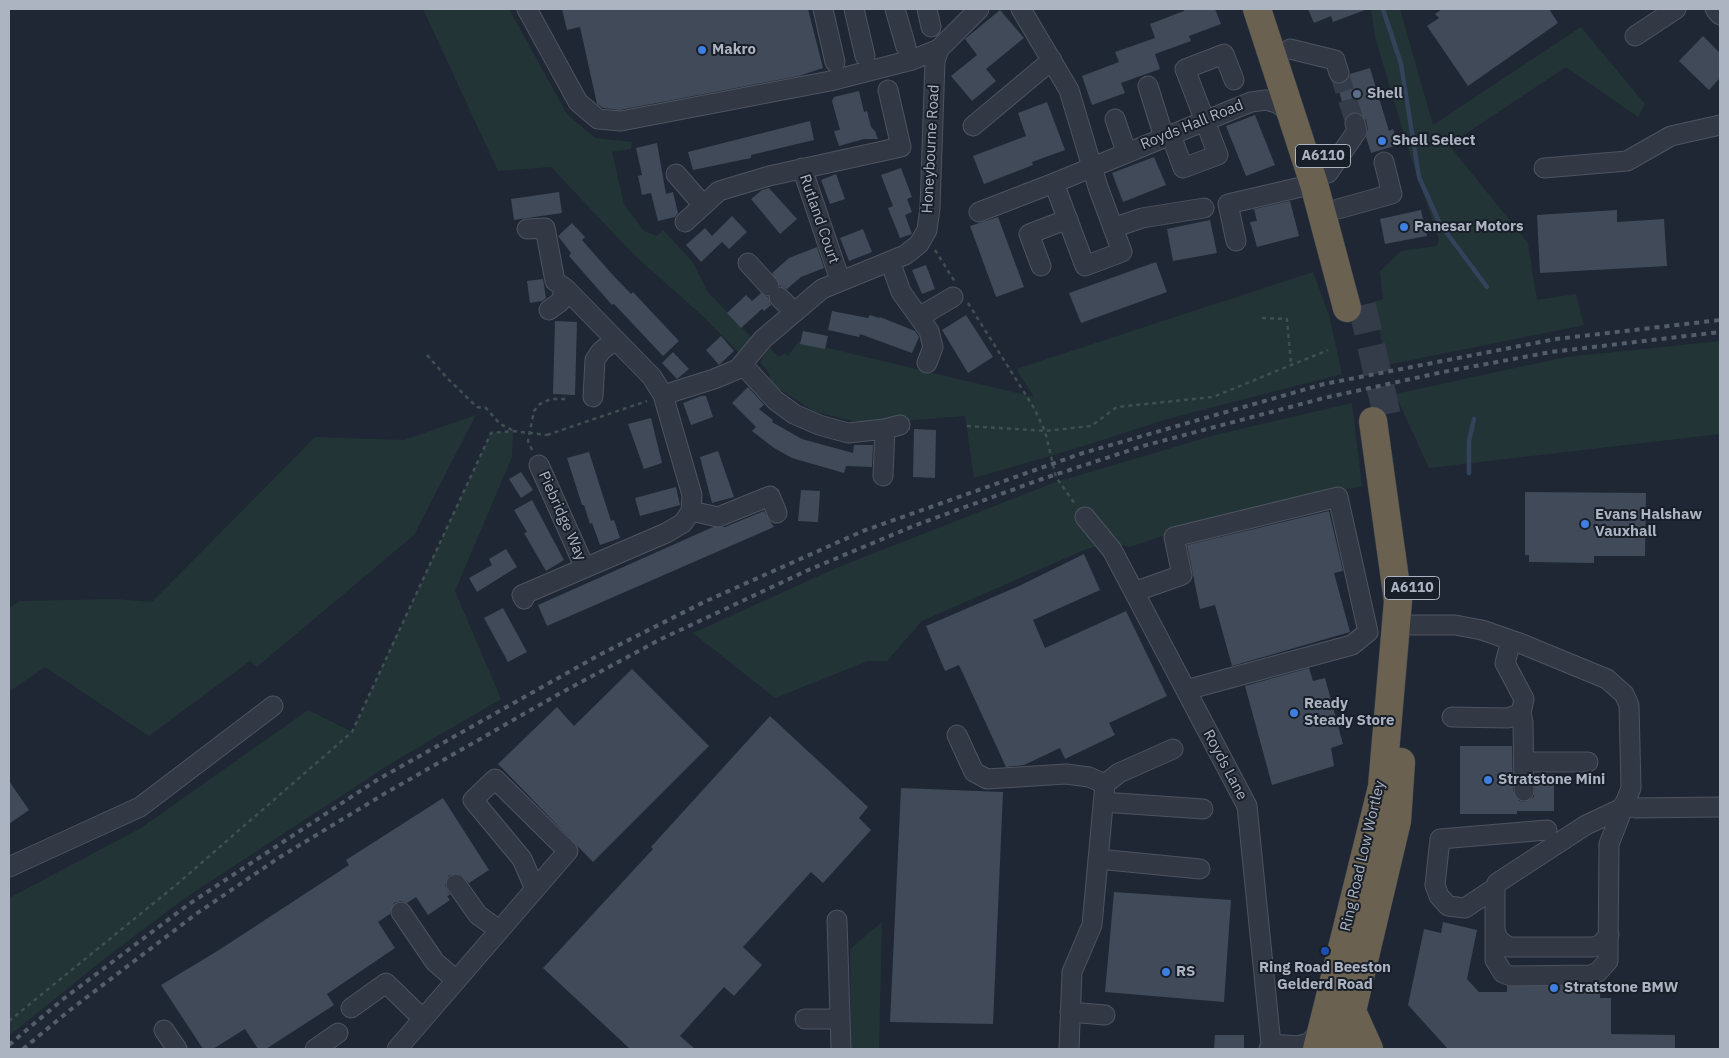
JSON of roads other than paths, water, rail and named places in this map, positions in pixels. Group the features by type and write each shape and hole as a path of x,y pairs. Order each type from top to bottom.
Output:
{"highway":[{"name":"A6110","path":"1257,9 1292,114 1321,179 1338,210 1354,307 1321,179 1290,49 1277,9"},
{"name":"Ring Road Low Wortley","path":"1319,1040 1382,786 1398,601 1381,420 1404,512 1412,596 1397,821 1343,1049"},
{"path":"1352,1011 1369,1049"}],"street":[{"path":"527,9 578,102 598,118 621,121 830,81 912,60 939,49 979,9"},
{"path":"823,9 835,62"},
{"path":"854,9 865,56"},
{"path":"895,9 906,47"},
{"path":"1021,9 1069,90 1122,252 1085,266 1054,183"},
{"path":"1635,36 1676,9"},
{"path":"1715,9 1720,15"},
{"name":"Honeybourne Road","path":"890,261 905,255 919,244 927,230 930,208 935,61 939,49"},
{"path":"1290,49 1335,60 1339,73"},
{"path":"1148,86 1183,168 1218,155 1184,69 1224,54 1234,80"},
{"path":"973,126 1052,60"},
{"path":"802,168 901,147 888,90"},
{"name":"Royds Hall Road","path":"979,212 1251,102 1266,100 1277,103 1292,114"},
{"path":"1115,119 1126,152"},
{"path":"1236,241 1228,204 1321,179 1357,131 1355,123"},
{"path":"1544,168 1627,161 1671,136 1720,125"},
{"path":"1338,210 1392,194 1384,162"},
{"name":"Rutland Court","path":"685,222 719,191 802,168 840,280"},
{"path":"676,174 703,205"},
{"path":"1113,228 1142,218 1204,208"},
{"path":"1041,266 1029,234 1068,219"},
{"path":"527,229 546,228 555,281 566,289 614,341 652,378 663,395 692,495 691,511 718,517 770,496 778,513"},
{"path":"663,395 714,379 743,365 763,339 793,311 822,289 890,261 901,292 924,324 933,347 927,363"},
{"path":"748,263 793,311"},
{"path":"549,310 560,302 566,289"},
{"path":"924,324 960,296"},
{"path":"593,397 595,360 601,351 614,341"},
{"path":"743,365 775,400 794,414 818,426 848,433 893,428 883,476"},
{"name":"Piebridge Way","path":"539,465 585,568"},
{"path":"1134,592 1182,575 1174,538 1338,497 1368,632 1381,641 1393,656"},
{"name":"Piebridge Way","path":"524,600 522,596 666,533 682,523 691,511"},
{"name":"Royds Lane","path":"1085,517 1112,550 1247,806 1271,1047 1298,1046 1319,1040"},
{"path":"1410,625 1455,624 1482,630 1607,679 1624,694 1629,705 1631,788 1608,844 1610,935 1608,961 1598,972 1590,975 1511,976 1503,973 1495,960 1495,888"},
{"path":"1186,690 1352,645 1368,632"},
{"path":"1511,641 1505,663 1524,699 1521,713 1523,722 1524,791"},
{"path":"9,867 140,807 273,706"},
{"path":"1452,717 1508,718 1521,713"},
{"path":"957,735 974,772 987,779 1066,774 1090,777 1104,793 1203,809"},
{"path":"1069,1049 1072,972 1092,925 1104,793 1118,773 1173,749"},
{"path":"1524,762 1588,762"},
{"path":"397,1049 568,851 495,779 472,800 522,859 535,889"},
{"path":"1547,830 1440,839 1435,884 1439,896 1448,906 1465,908 1495,888 1502,879 1586,825 1622,807 1720,807"},
{"path":"1098,859 1200,869"},
{"path":"456,884 478,915 499,930"},
{"path":"401,912 434,962 456,980"},
{"path":"838,920 841,1049"},
{"path":"1495,930 1498,939 1508,948 1593,947 1600,945 1610,935"},
{"path":"351,1008 386,983 423,1019"},
{"path":"1070,1012 1105,1015"},
{"path":"805,1019 840,1018"},
{"path":"164,1030 177,1049"},
{"path":"315,1049 338,1033"}],"waterway":[{"path":"1383,9 1401,64 1419,177 1440,224 1487,287"},
{"path":"1469,473 1469,441 1474,419"}],"tunnel":[{"path":"1339,73 1355,123"},
{"path":"1362,305 1388,420"}],"railway":[{"path":"9,1045 62,1000 189,904 377,780 599,655 704,602 863,531 1083,453 1324,384 1556,339 1720,320"},
{"path":"23,1049 70,1010 196,914 280,857 384,794 557,695 659,640 806,571 916,525 1042,479 1143,446 1324,398 1443,372 1551,352 1720,332"}],"place":[{"name":"Makro","path":"702,50"},
{"name":"Shell","path":"1357,94"},
{"name":"Shell Select","path":"1382,141"},
{"name":"Panesar Motors","path":"1404,227"},
{"name":"Evans Halshaw Vauxhall","path":"1585,524"},
{"name":"Ready Steady Store","path":"1294,713"},
{"name":"Stratstone Mini","path":"1488,780"},
{"name":"Ring Road Beeston Gelderd Road","path":"1325,951"},
{"name":"RS","path":"1166,972"},
{"name":"Stratstone BMW","path":"1554,988"}]}
